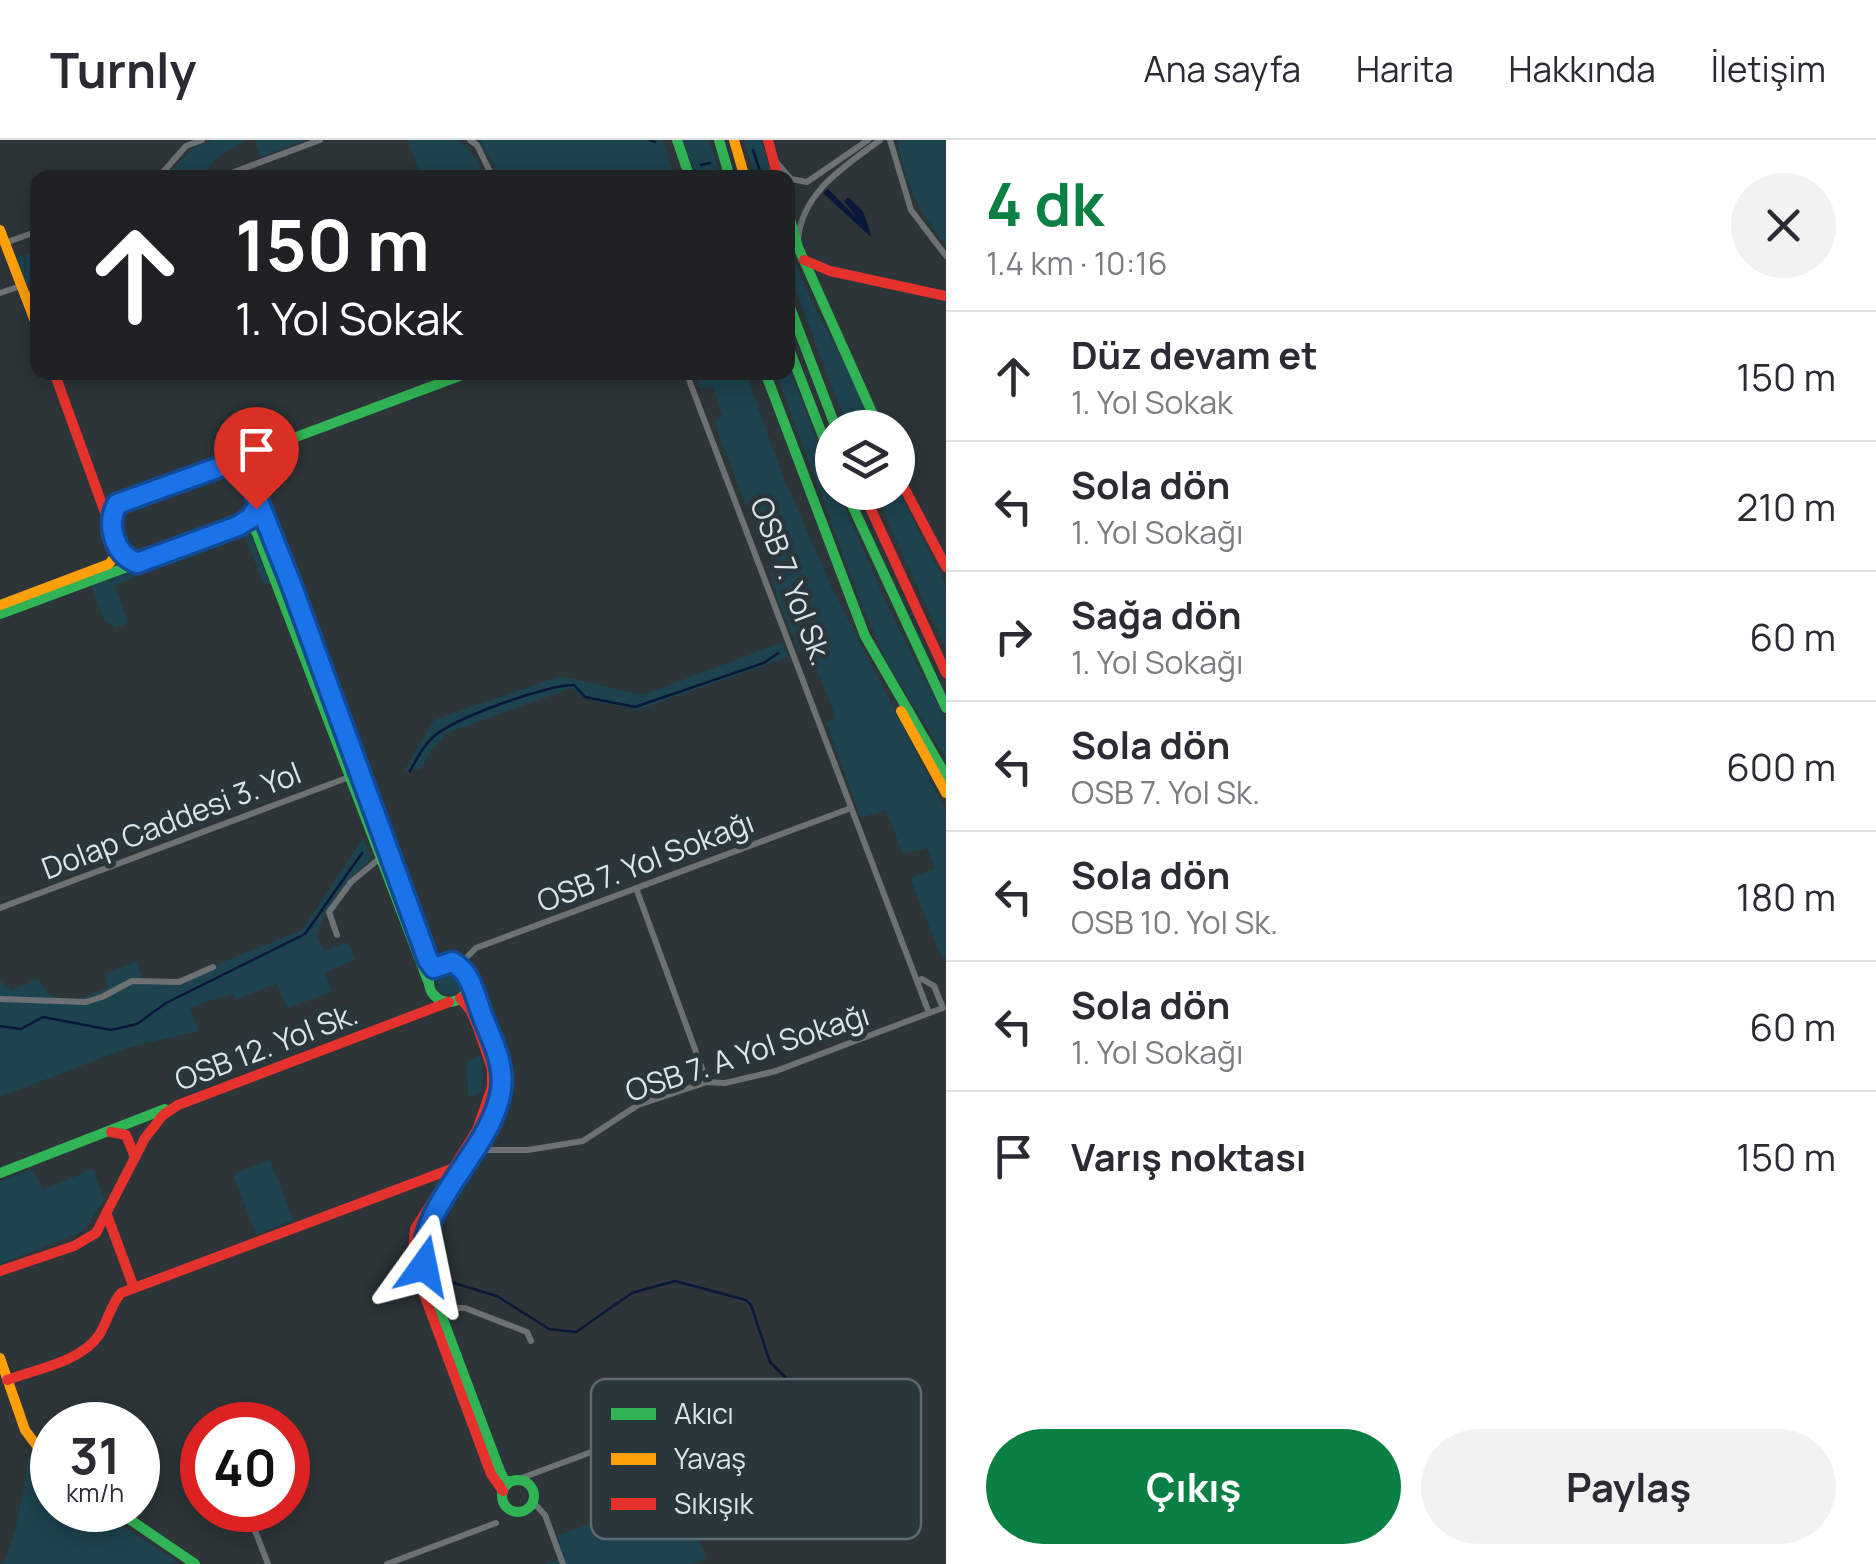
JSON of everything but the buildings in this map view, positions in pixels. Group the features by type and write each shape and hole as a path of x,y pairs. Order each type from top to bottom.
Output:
{"main road":[{"path":"676,140 687,170"},
{"path":"719,140 728,170"},
{"path":"734,140 743,170"},
{"path":"769,142 776,170"},
{"path":"0,230 30,309"},
{"path":"795,236 872,410"},
{"path":"804,260 816,268 896,282 946,296"},
{"path":"820,297 819,282 835,270"},
{"path":"795,320 829,410"},
{"path":"795,364 815,416"},
{"path":"57,380 119,551 137,563"},
{"path":"117,504 449,380"},
{"path":"767,380 877,661 946,793"},
{"path":"250,454 245,468 291,584 379,859 436,998"},
{"path":"228,464 245,468"},
{"path":"98,492 117,504"},
{"path":"0,605 137,563 238,526 251,518 257,500"},
{"path":"111,524 117,504"},
{"path":"915,508 946,567"},
{"path":"854,510 946,708"},
{"path":"871,510 946,674"},
{"path":"238,526 250,526 256,531 434,968"},
{"path":"0,614 86,577 109,564 119,551"},
{"path":"877,661 946,776"},
{"path":"429,984 434,968 446,962 459,965 501,1068 501,1089 494,1116 469,1149 425,1232 424,1266 500,1471 511,1484"},
{"path":"455,1000 469,982"},
{"path":"436,998 468,1004 492,1069 484,1113 469,1149"},
{"path":"427,1012 436,998"},
{"name":"OSB 12. Yol Sk.","path":"0,1273 87,1240 102,1226 145,1138 159,1119 178,1105 455,1000"},
{"path":"0,1173 178,1105"},
{"path":"103,1133 126,1135 135,1158"},
{"path":"7,1380 79,1351 96,1339 115,1298 134,1288 458,1168"},
{"path":"458,1168 415,1229 412,1262 491,1474 511,1484 532,1487 533,1502 521,1512 510,1510 503,1502 511,1484"},
{"path":"107,1215 134,1288"},
{"path":"0,1358 30,1441"},
{"path":"148,1532 195,1564"}],"street":[{"path":"165,170 186,146 202,140"},
{"path":"239,170 320,140"},
{"path":"470,140 489,170"},
{"path":"795,181 807,182 868,140"},
{"path":"798,246 800,226 811,199 880,140"},
{"path":"890,140 911,210 946,256"},
{"path":"769,142 782,170"},
{"path":"5,243 30,234"},
{"path":"0,292 30,291"},
{"name":"OSB 7. Yol Sk.","path":"689,380 852,808"},
{"name":"Dolap Caddesi 3. Yol","path":"0,908 353,776"},
{"path":"852,808 929,1013 943,1008 934,986 922,979 917,981"},
{"name":"OSB 7. Yol Sokağı","path":"459,965 476,948 852,808"},
{"path":"337,935 329,912 350,882 379,859"},
{"path":"636,888 707,1082"},
{"path":"0,999 86,1002 102,998 132,981 182,982 213,967"},
{"name":"OSB 7. A Yol Sokağı","path":"469,1149 528,1150 583,1142 638,1106 707,1082 726,1083 776,1071 929,1013"},
{"path":"142,1116 145,1138"},
{"path":"438,1308 466,1308 527,1332 531,1341"},
{"path":"511,1484 591,1453"},
{"path":"533,1502 544,1514 563,1564"},
{"path":"387,1564 496,1522"},
{"path":"255,1532 268,1564"}],"shaded area":[{"path":"213,140 248,140 217,157 206,170 172,170 194,147"},
{"path":"255,140 306,140 261,157"},
{"path":"408,140 459,140 481,170 419,170"},
{"path":"480,140 663,140 672,170 496,170"},
{"path":"682,140 709,140 719,170 694,170"},
{"path":"744,140 762,140 770,170 754,170"},
{"path":"898,140 946,140 946,245 914,196"},
{"path":"30,253 30,282 25,284 16,258"},
{"path":"795,259 805,286 866,410 841,410 795,288"},
{"path":"697,380 748,380 782,474 831,586 946,811 946,957 942,959 910,878 935,869 928,848 903,854 886,810 861,818 826,722 836,718 809,649 799,651 775,592 771,572 778,568 755,509 748,511 714,421 723,416 713,387 700,388"},
{"path":"779,380 794,380 815,435 815,479"},
{"path":"827,510 846,510 888,607 946,721 946,759 888,664"},
{"path":"883,510 908,510 946,586 946,649"},
{"path":"239,532 251,537 270,584 263,583 246,539 239,537 115,585 128,623 116,628 104,620 94,585"},
{"path":"783,642 788,657 637,710 583,698 572,688 566,690 447,733 421,769 404,771 434,720 560,676 642,695"},
{"path":"363,839 372,859 338,893 316,935 324,951 349,942 355,960 325,972 332,992 287,1008 277,984 235,999 233,994 190,1007 199,1031 130,1047 0,1097 0,981 12,990 38,979 49,994 69,1002 108,988 104,974 136,962 142,978 176,981 302,930"},
{"path":"449,969 458,973 462,982 458,991 449,995 440,991 436,982 440,973"},
{"path":"480,1056 481,1092 468,1098 467,1062"},
{"path":"270,1160 293,1220 256,1234 233,1174"},
{"path":"33,1169 42,1190 93,1169 104,1200 83,1231 0,1264 0,1181"},
{"path":"29,1455 30,1532 132,1532 177,1561 3,1564 16,1528"},
{"path":"591,1523 591,1539 699,1539 706,1559 691,1564 545,1564 564,1557 557,1536"}],"water":[{"path":"828,189 857,218 844,201 848,197 863,211 872,238 823,193"}],"waterway":[{"path":"650,140 655,142"},
{"path":"753,150 759,170"},
{"path":"701,165 710,163"},
{"path":"410,771 425,745 443,730 522,696 574,685 585,697 635,707 764,663 778,653"},
{"path":"0,1026 21,1029 43,1017 111,1030 137,1024 166,1003 305,934 362,853"},
{"path":"450,1282 497,1296 549,1329 576,1332 632,1293 675,1281 746,1300 770,1362 787,1379"}],"traffic: fast":[{"path":"677,140 687,170"},
{"path":"719,140 728,170"},
{"path":"795,236 871,410"},
{"path":"795,320 829,410"},
{"path":"795,364 815,416"},
{"path":"111,524 117,504 449,380"},
{"path":"768,380 865,636 946,776"},
{"path":"0,614 238,526 251,518 256,503"},
{"path":"854,510 946,708"},
{"path":"238,526 256,531 429,984"},
{"path":"449,962 463,968 469,982 463,996 449,1002 435,996 429,982 435,968 449,962"},
{"path":"469,982 493,1042 499,1088 485,1133 431,1225 423,1266 500,1471 505,1481 511,1481"},
{"path":"0,1173 165,1109"},
{"path":"518,1480 529,1485 534,1496 529,1507 518,1512 507,1507 502,1496 507,1485 518,1480"},
{"path":"148,1532 195,1564"}],"traffic: slow":[{"path":"734,140 743,170"},
{"path":"0,230 30,308"},
{"path":"228,464 245,468 372,808"},
{"path":"0,605 109,564 119,551"},
{"path":"901,711 946,793"},
{"path":"0,1358 30,1437"}],"traffic: jam":[{"path":"768,140 776,170"},
{"path":"804,260 830,271 946,296"},
{"path":"57,380 119,551"},
{"path":"915,508 946,567"},
{"path":"871,510 946,673"},
{"path":"372,808 427,960 434,968"},
{"path":"460,998 478,1028 492,1069 492,1087 477,1130 415,1229 412,1262 491,1474 503,1491"},
{"path":"0,1271 74,1246 96,1233 145,1138 163,1115 178,1105 449,1002"},
{"path":"111,1132 126,1135 135,1157"},
{"path":"7,1380 81,1352 99,1335 121,1293 454,1168"},
{"path":"107,1215 134,1288"}],"route":[{"path":"256,509 251,518 238,526 137,563 119,551 111,524 117,504 228,464 245,468 428,960 434,968 452,962 468,975 501,1068 501,1089 494,1116 425,1232 424,1266"}]}
